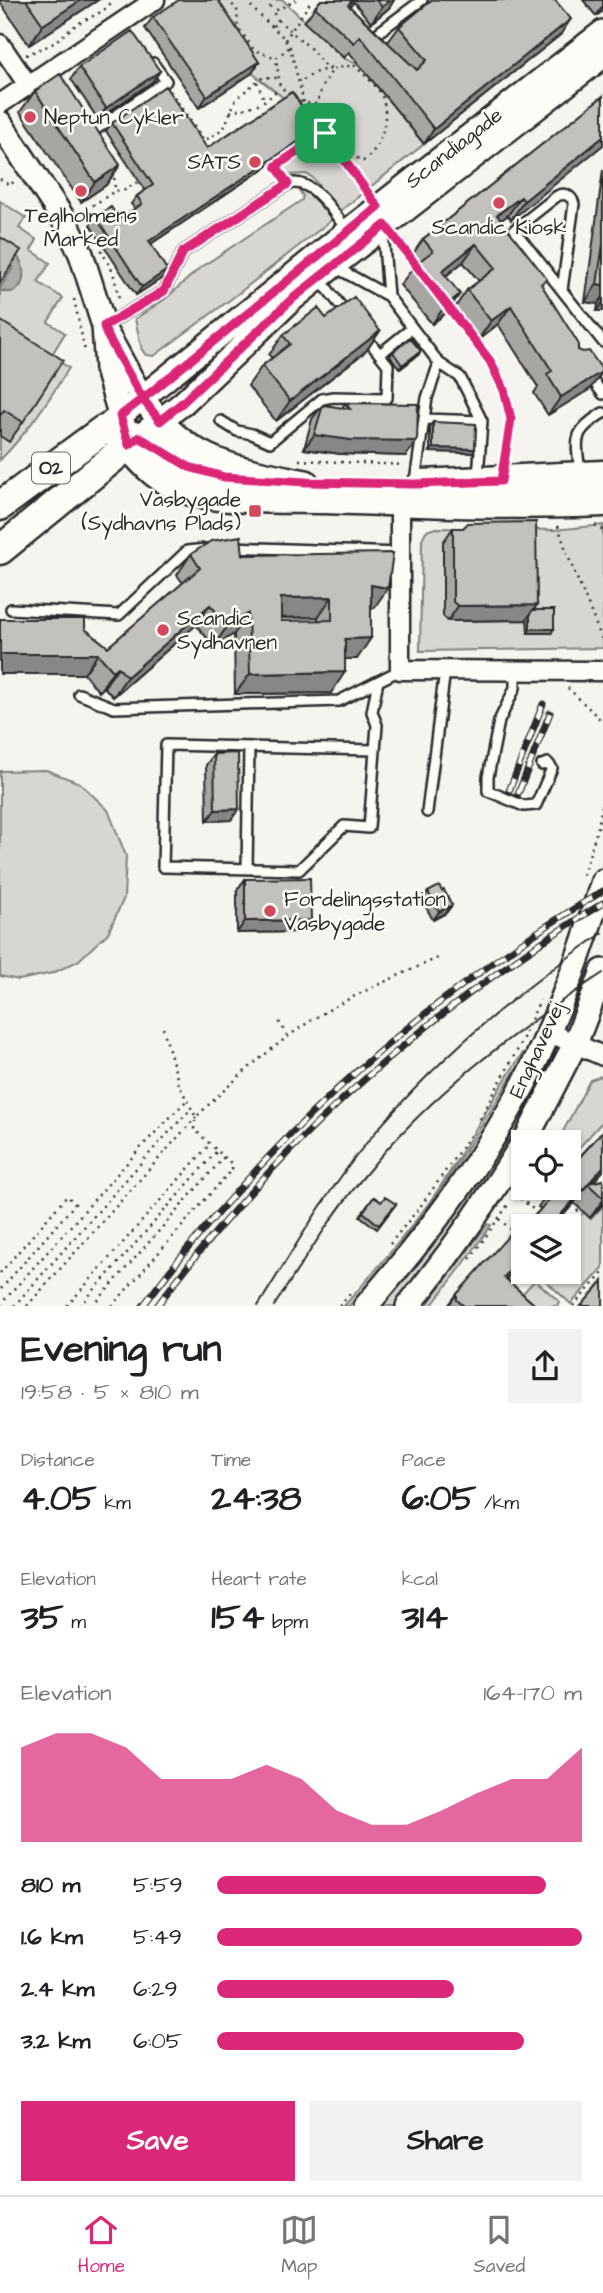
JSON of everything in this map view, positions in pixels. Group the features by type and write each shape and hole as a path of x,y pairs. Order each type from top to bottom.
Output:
{"main road":[{"path":"129,430 189,467 224,477 299,471 411,483 552,504 603,502"},
{"path":"129,430 161,478 202,494 592,476"},
{"name":"O2","path":"0,506 129,430"},
{"name":"O2","path":"0,550 129,430"}],"street":[{"path":"0,104 28,85 53,76 127,26 155,0"},
{"name":"Scandiagade","path":"129,430 183,402 382,219 603,32"},
{"path":"0,44 28,85"},
{"name":"Scandiagade","path":"142,398 348,231 382,219 603,56"},
{"path":"0,123 66,223 81,254 105,330 142,398 129,430"},
{"path":"105,330 107,369 129,430"},
{"path":"411,483 400,552 400,670 603,671"},
{"name":"Enghavevej","path":"361,1297 411,1254 483,1154 517,1095 548,1032 591,920 593,879"},
{"name":"Enghavevej","path":"530,1130 575,1044 603,971"},
{"path":"548,1032 603,1056"},
{"name":"Enghavevej","path":"409,1306 469,1227 511,1162"}],"lane":[{"path":"382,47 376,40 379,32 422,0"},
{"path":"85,122 92,132 166,81 145,51"},
{"path":"105,330 164,291 183,252 288,184 301,182 313,189 348,231"},
{"path":"562,290 575,204 571,197 564,194 557,196 514,230 603,342"},
{"path":"382,219 388,296"},
{"path":"326,272 388,296 439,363 460,377 482,421 489,482"},
{"path":"221,421 237,431 270,442 321,399 387,398 388,365 326,272"},
{"path":"380,354 412,328"},
{"path":"411,483 427,398 439,363"},
{"path":"584,368 603,394"},
{"path":"592,476 577,443 579,432 585,424 603,413"},
{"path":"424,419 482,421"},
{"path":"226,547 400,552"},
{"path":"11,609 119,615 187,551 213,548"},
{"path":"79,694 114,708 339,702 400,670"},
{"path":"428,812 445,670"},
{"path":"515,671 515,688 499,721 488,777 488,791 524,806 536,806 552,768 548,763 542,765"},
{"path":"374,750 166,745 163,867 299,870 344,826 369,828 377,725 372,712 378,681"},
{"path":"247,869 249,747"}],"path":[{"path":"13,63 52,44 114,0"},
{"path":"228,0 237,9 238,27 254,50 276,58"},
{"path":"247,0 290,47 304,103"},
{"path":"266,0 278,20 323,64 332,69"},
{"path":"273,12 296,0"},
{"path":"285,40 312,0"},
{"path":"273,27 278,20"},
{"path":"276,58 290,47"},
{"path":"230,113 265,102 279,87 276,58"},
{"path":"300,82 317,71 354,65 380,93 385,118 376,147 367,159 363,161 355,158 317,104"},
{"path":"317,104 322,87 332,69"},
{"path":"193,148 224,128 236,99 257,81 264,77 278,78"},
{"path":"257,81 265,102"},
{"path":"164,82 205,141"},
{"path":"279,87 304,103 416,267"},
{"path":"304,103 317,104"},
{"path":"288,184 276,166 325,133"},
{"path":"109,163 116,173 116,191"},
{"path":"0,179 10,185 19,178 15,173"},
{"path":"66,223 116,191 125,190 148,176"},
{"path":"72,288 85,351"},
{"path":"441,299 490,361 508,402 511,419 489,482"},
{"path":"299,471 411,483"},
{"path":"556,520 603,642"},
{"path":"550,671 603,722"},
{"path":"593,879 603,801"},
{"path":"27,1306 196,1117 256,1061 315,1018 355,996 440,957"},
{"path":"389,1246 423,1203 478,1123 519,1047 543,992"},
{"path":"279,1022 288,1037"},
{"path":"163,1028 176,1074 196,1117"},
{"path":"0,1306 187,1100"},
{"path":"14,1306 191,1109"},
{"path":"112,1306 232,1169 232,1164 194,1129 196,1117"},
{"path":"67,1306 210,1144"},
{"path":"80,1306 217,1151"},
{"path":"93,1306 224,1157"},
{"path":"0,1273 67,1196 84,1211"},
{"path":"522,1200 538,1214"},
{"path":"575,1214 587,1200"},
{"path":"0,1290 75,1204"},
{"path":"499,1219 511,1229"},
{"path":"573,1306 603,1273"},
{"path":"508,1289 512,1284"},
{"path":"339,1306 361,1297"}],"shaded area":[{"path":"202,0 283,0 343,58 360,65 424,144 339,212 312,177 306,174 287,175 274,162 311,137 286,100 252,73"},
{"path":"303,188 333,219 154,356 146,355 142,350 135,319 165,299 200,268 302,200 300,192"},
{"path":"0,201 26,218 19,228 37,240 31,250 50,263 38,282 63,298 48,322 65,333 51,356 69,368 29,427 0,460 0,436 9,441 0,349"},
{"path":"14,253 22,266 22,281 15,291 0,290 13,267 0,259"},
{"path":"603,525 603,648 420,651 422,539 426,531 436,528 554,530"},
{"path":"46,770 80,783 108,810 126,856 124,898 108,933 78,961 53,973 19,980 0,976 0,771"},
{"path":"523,1053 527,1056 518,1071 515,1070 438,1192 373,1278 349,1306 344,1306 393,1250 427,1205"},
{"path":"543,1062 556,1069 524,1129 511,1130 511,1147 398,1306 376,1306"},
{"path":"603,1077 603,1121 581,1146 581,1130 564,1130 590,1080"},
{"path":"603,1206 603,1268 571,1304 549,1284 581,1284 581,1215 584,1212 591,1219"},
{"path":"488,1224 491,1225 462,1266 431,1306 428,1306 429,1302"},
{"path":"531,1284 540,1284 560,1302 557,1306 511,1306"}],"building":[{"path":"26,0 81,0 43,25"},
{"path":"179,0 218,0 259,62 207,96 153,17"},
{"path":"321,0 353,0 348,5 417,70 427,60 399,27 432,0 555,0 571,19 434,129 360,36 354,43 315,7"},
{"path":"376,0 391,0 382,7"},
{"path":"132,31 160,71 106,108 79,67"},
{"path":"60,74 120,165 95,182 35,91"},
{"path":"165,86 207,148 292,92 317,129 149,241 167,270 142,287 96,217 111,207 119,219 142,204 137,196 153,185 112,123"},
{"path":"603,96 603,137 524,201 521,197 497,215 547,279 541,284 578,343 578,350 589,351 603,371 561,397 547,374 552,371 511,306 491,321 467,290 496,268 476,244 442,271 460,294 445,306 413,266 433,251 423,239"},
{"path":"0,237 21,250 0,283"},
{"path":"603,244 603,285 597,284"},
{"path":"354,297 380,331 290,401 262,366 290,344 283,335 318,308 326,318"},
{"path":"1,321 63,360 23,422 4,410 0,416"},
{"path":"410,338 421,351 402,365 393,352"},
{"path":"345,403 418,404 417,441 351,440 314,435 323,405 350,409"},
{"path":"433,422 476,424 475,449 433,448"},
{"path":"536,522 537,605 458,606 453,602 453,528 463,528 468,523"},
{"name":"Scandic Sydhavnen","path":"241,536 243,555 393,553 388,588 371,585 371,638 345,639 345,672 250,674 248,614 228,625 210,605 127,677 118,667 113,671 98,654 0,654 0,619 85,619 85,629 108,647 200,568 191,554 211,541","holes":["332,597 332,620 281,621 281,598"]},
{"path":"533,610 554,610 554,629 530,629 530,614"},
{"path":"238,753 239,809 215,810 214,754"},
{"name":"Fordelingsstation Vasbygade","path":"310,878 311,920 245,921 245,879"},
{"path":"439,886 452,905 439,912 428,892"},
{"path":"603,1131 603,1167 589,1183 603,1180 603,1198 588,1184 581,1192 581,1156"},
{"path":"374,1197 381,1202 385,1197 396,1204 379,1225 363,1212"},
{"path":"549,1200 574,1200 561,1214 536,1214"},
{"path":"511,1233 511,1269 504,1277 536,1306 464,1306 457,1300 457,1294"},
{"path":"603,1281 603,1306 581,1306"}],"tram line":[{"path":"258,1306 335,1184 390,1115 446,1058 506,1005 603,933"},
{"path":"274,1306 353,1191 418,1117 446,1090 506,1041 603,973"}],"railway":[{"path":"509,791 543,704"},
{"path":"518,794 550,713"},
{"path":"143,1306 191,1244 242,1185 352,1076 411,1025 473,977 603,891"},
{"path":"157,1306 204,1246 254,1189 360,1083 417,1034 477,988 603,903"}],"place":[{"name":"Neptun Cykler","path":"30,117"},
{"name":"SATS","path":"255,162"},
{"name":"Teglholmens Marked","path":"81,191"},
{"name":"Scandic Kiosk","path":"499,203"},
{"name":"Vasbygade (Sydhavns Plads)","path":"255,511"},
{"name":"Scandic Sydhavnen","path":"163,630"},
{"name":"Fordelingsstation Vasbygade","path":"270,911"}],"route":[{"path":"325,133 276,166 288,184 183,252 164,291 104,326 106,333 142,398 160,421 291,300 385,225 490,361 504,390 511,419 501,481 415,484 224,477 189,467 139,437 129,445 120,416 142,398 155,389 378,207 325,133"}]}
